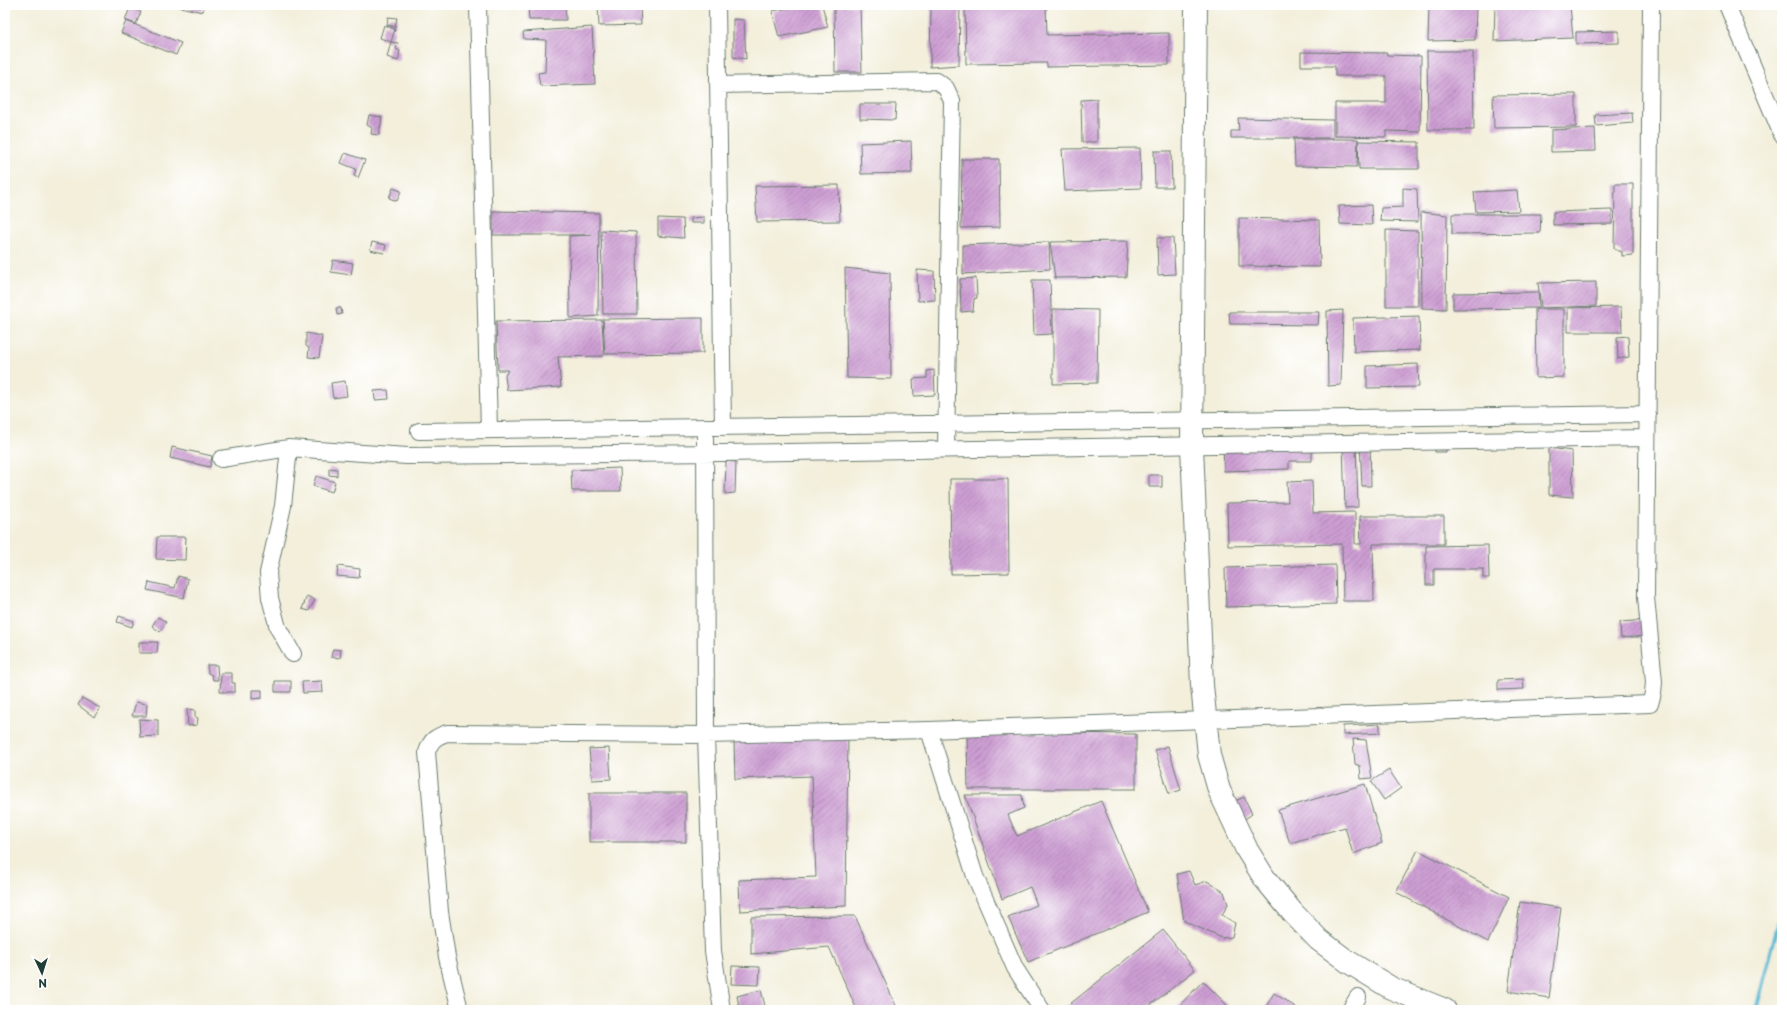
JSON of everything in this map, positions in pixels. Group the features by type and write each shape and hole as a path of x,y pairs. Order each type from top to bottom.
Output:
{"street":[{"path":"478,5 489,430"},
{"path":"717,5 723,427"},
{"path":"1196,5 1192,446 1204,720 1209,755 1220,790 1247,850 1265,879 1293,913 1319,940 1347,961 1391,988 1445,1010"},
{"path":"460,1010 447,957 440,912 426,752 430,741 437,736 447,733 706,734 929,730 1650,704 1654,682 1646,597 1651,5"},
{"path":"1727,5 1782,135"},
{"path":"718,85 937,82 946,88 952,101 946,449"},
{"path":"419,431 1648,414"},
{"path":"705,427 706,734 714,951 722,1010"},
{"path":"222,459 289,448 406,456 1192,446 1647,438"},
{"path":"289,448 283,506 268,573 270,598 278,628 293,654"},
{"path":"929,730 975,876 1015,968 1042,1010"}],"building":[{"path":"176,5 204,5 202,12"},
{"path":"528,5 565,5 566,20 529,20"},
{"path":"598,5 640,5 641,25 599,26"},
{"path":"805,5 822,5 828,27 779,37 772,11"},
{"path":"834,5 860,6 862,72 835,72"},
{"path":"931,5 960,5 959,65 930,67"},
{"path":"965,5 1046,5 1047,35 1169,33 1169,65 1047,67 1047,63 966,64"},
{"path":"1429,5 1476,5 1475,40 1428,41"},
{"path":"1495,5 1570,5 1573,38 1494,41"},
{"path":"130,8 141,12 136,24 125,20"},
{"path":"388,17 397,18 395,27 387,25"},
{"path":"733,19 744,20 746,59 733,57"},
{"path":"126,21 181,43 176,55 121,33"},
{"path":"384,25 395,29 391,42 380,38"},
{"path":"592,27 595,84 540,86 538,73 545,72 546,40 524,39 523,32"},
{"path":"1619,31 1619,43 1576,44 1576,32"},
{"path":"391,42 398,43 396,49 400,51 398,61 387,57"},
{"path":"1427,51 1473,51 1474,130 1428,130"},
{"path":"1301,52 1387,53 1387,55 1421,56 1420,132 1386,131 1386,137 1335,136 1335,103 1386,103 1386,76 1335,76 1335,66 1301,66"},
{"path":"1576,94 1576,127 1494,128 1493,95"},
{"path":"1097,99 1097,142 1082,142 1081,100"},
{"path":"860,104 896,104 895,120 860,119"},
{"path":"1632,113 1633,123 1596,126 1595,115"},
{"path":"369,115 382,117 379,135 371,134 372,128 367,125"},
{"path":"1238,118 1333,120 1333,138 1231,138 1231,131 1239,131"},
{"path":"1595,128 1596,151 1551,152 1551,130"},
{"path":"1294,139 1358,139 1357,167 1295,166"},
{"path":"911,141 912,173 861,174 860,143"},
{"path":"1358,141 1419,142 1419,169 1359,169"},
{"path":"1140,148 1141,188 1065,191 1062,149"},
{"path":"1154,151 1171,151 1172,187 1155,187"},
{"path":"345,153 365,160 358,178 354,176 356,169 341,163"},
{"path":"962,159 999,159 1000,227 961,228"},
{"path":"1615,184 1633,184 1633,255 1622,256 1622,252 1614,249"},
{"path":"839,185 840,221 757,222 755,186"},
{"path":"393,188 401,191 397,201 389,198"},
{"path":"1403,188 1417,189 1418,222 1380,221 1381,208 1403,207"},
{"path":"1517,190 1519,211 1476,212 1474,192"},
{"path":"1371,205 1372,225 1340,224 1339,206"},
{"path":"1612,210 1612,224 1553,225 1553,212"},
{"path":"493,211 599,213 598,316 570,318 569,236 592,235 493,235"},
{"path":"1421,212 1447,215 1446,309 1422,308"},
{"path":"1452,214 1541,214 1540,233 1452,234"},
{"path":"704,217 704,223 691,223 691,218"},
{"path":"658,218 683,219 684,238 658,236"},
{"path":"1239,218 1319,220 1320,267 1239,266"},
{"path":"601,230 636,232 637,314 603,314"},
{"path":"1386,230 1418,231 1418,306 1386,306"},
{"path":"1157,238 1173,238 1175,274 1158,275"},
{"path":"1128,241 1126,277 1055,278 1050,242"},
{"path":"372,242 386,245 384,253 370,250"},
{"path":"1049,242 1050,269 963,274 963,245"},
{"path":"333,260 353,263 351,275 331,272"},
{"path":"845,268 890,273 891,379 847,378"},
{"path":"917,270 934,271 935,300 918,301"},
{"path":"976,278 977,298 974,299 973,311 961,312 960,279"},
{"path":"1032,280 1050,280 1052,334 1034,335"},
{"path":"1596,282 1596,306 1541,308 1538,283"},
{"path":"1538,292 1539,308 1453,309 1453,293"},
{"path":"1621,307 1622,332 1568,332 1568,308"},
{"path":"336,308 341,308 342,314 337,315"},
{"path":"1053,309 1098,310 1097,383 1053,384"},
{"path":"1535,309 1564,309 1564,377 1536,378"},
{"path":"1343,310 1341,385 1328,386 1327,311"},
{"path":"1229,312 1319,312 1318,325 1230,324"},
{"path":"1419,316 1420,350 1354,352 1353,318"},
{"path":"703,318 703,353 605,354 603,319"},
{"path":"602,320 604,356 558,357 561,387 507,390 505,376 508,370 498,370 496,321"},
{"path":"306,333 322,336 319,358 308,357 309,348 306,346"},
{"path":"1628,336 1629,357 1618,359 1617,337"},
{"path":"1418,364 1419,387 1367,388 1367,366"},
{"path":"934,370 935,395 914,396 913,379 927,378 927,371"},
{"path":"345,381 347,396 333,398 331,383"},
{"path":"388,390 389,399 375,400 374,391"},
{"path":"1446,439 1446,452 1435,452 1434,440"},
{"path":"1312,440 1312,461 1289,461 1289,469 1224,471 1223,443"},
{"path":"1360,441 1370,441 1371,486 1362,486"},
{"path":"1356,443 1358,507 1345,508 1343,444"},
{"path":"172,447 212,456 210,467 170,458"},
{"path":"1549,448 1572,451 1573,497 1549,495"},
{"path":"726,461 736,462 735,493 725,494"},
{"path":"329,468 337,469 337,476 329,475"},
{"path":"620,468 621,491 572,491 571,470"},
{"path":"1149,475 1162,475 1162,487 1149,487"},
{"path":"316,476 335,482 332,492 313,486"},
{"path":"950,479 1008,479 1009,573 951,574"},
{"path":"1312,481 1313,513 1355,512 1355,544 1361,544 1360,516 1444,516 1444,544 1373,544 1374,601 1343,601 1342,544 1228,546 1227,503 1288,502 1287,482"},
{"path":"157,537 186,537 185,560 156,559"},
{"path":"1488,545 1489,578 1483,578 1483,569 1434,569 1434,585 1426,585 1426,546"},
{"path":"1335,565 1336,604 1226,607 1225,568"},
{"path":"338,566 360,569 359,578 337,576"},
{"path":"178,576 188,579 184,598 147,590 149,582 175,588"},
{"path":"307,596 315,600 309,611 302,609"},
{"path":"119,616 134,621 132,627 117,622"},
{"path":"158,617 166,622 160,632 152,626"},
{"path":"1646,620 1648,636 1621,638 1620,622"},
{"path":"139,642 158,642 157,653 139,653"},
{"path":"333,649 341,650 340,658 331,657"},
{"path":"207,665 217,665 218,680 213,680 212,675 208,673"},
{"path":"221,673 232,673 232,683 235,683 235,692 220,692"},
{"path":"1523,679 1524,689 1498,690 1498,680"},
{"path":"275,681 291,681 291,692 275,692"},
{"path":"322,681 323,692 303,693 302,682"},
{"path":"252,690 262,690 262,698 252,699"},
{"path":"82,698 100,708 94,717 78,705"},
{"path":"136,702 147,704 146,716 132,716"},
{"path":"187,709 195,710 195,717 198,718 197,725 188,726"},
{"path":"139,719 158,720 158,736 140,737"},
{"path":"1380,724 1380,733 1343,735 1343,726"},
{"path":"967,732 1136,734 1136,789 968,789"},
{"path":"848,737 846,906 740,911 739,880 816,877 812,776 735,779 734,741"},
{"path":"1353,739 1366,740 1372,778 1361,779 1360,766 1355,764"},
{"path":"1168,746 1181,790 1169,794 1155,750"},
{"path":"609,748 611,779 592,780 589,749"},
{"path":"1389,770 1401,788 1384,800 1371,781"},
{"path":"1365,784 1382,843 1353,854 1345,827 1290,843 1278,810"},
{"path":"589,793 686,793 686,842 589,842"},
{"path":"965,795 1022,795 1024,808 1008,815 1017,836 1101,801 1148,912 1028,962 1008,917 1037,905 1030,887 1002,899"},
{"path":"1244,797 1252,814 1245,819 1233,802"},
{"path":"1418,850 1509,897 1488,942 1396,892"},
{"path":"1189,871 1195,885 1207,881 1224,892 1228,904 1222,915 1235,923 1232,937 1222,938 1184,921 1177,874"},
{"path":"1520,902 1561,908 1549,998 1508,991"},
{"path":"855,916 898,1010 857,1010 829,947 751,954 751,917"},
{"path":"1163,930 1195,970 1144,1010 1067,1010 1065,1008"},
{"path":"732,966 760,967 759,985 731,984"},
{"path":"1203,981 1232,1010 1175,1010"},
{"path":"761,990 766,1010 740,1010 737,996"},
{"path":"1274,993 1300,1010 1264,1010"}],"waterway":[{"path":"1756,1010 1782,909"}]}
